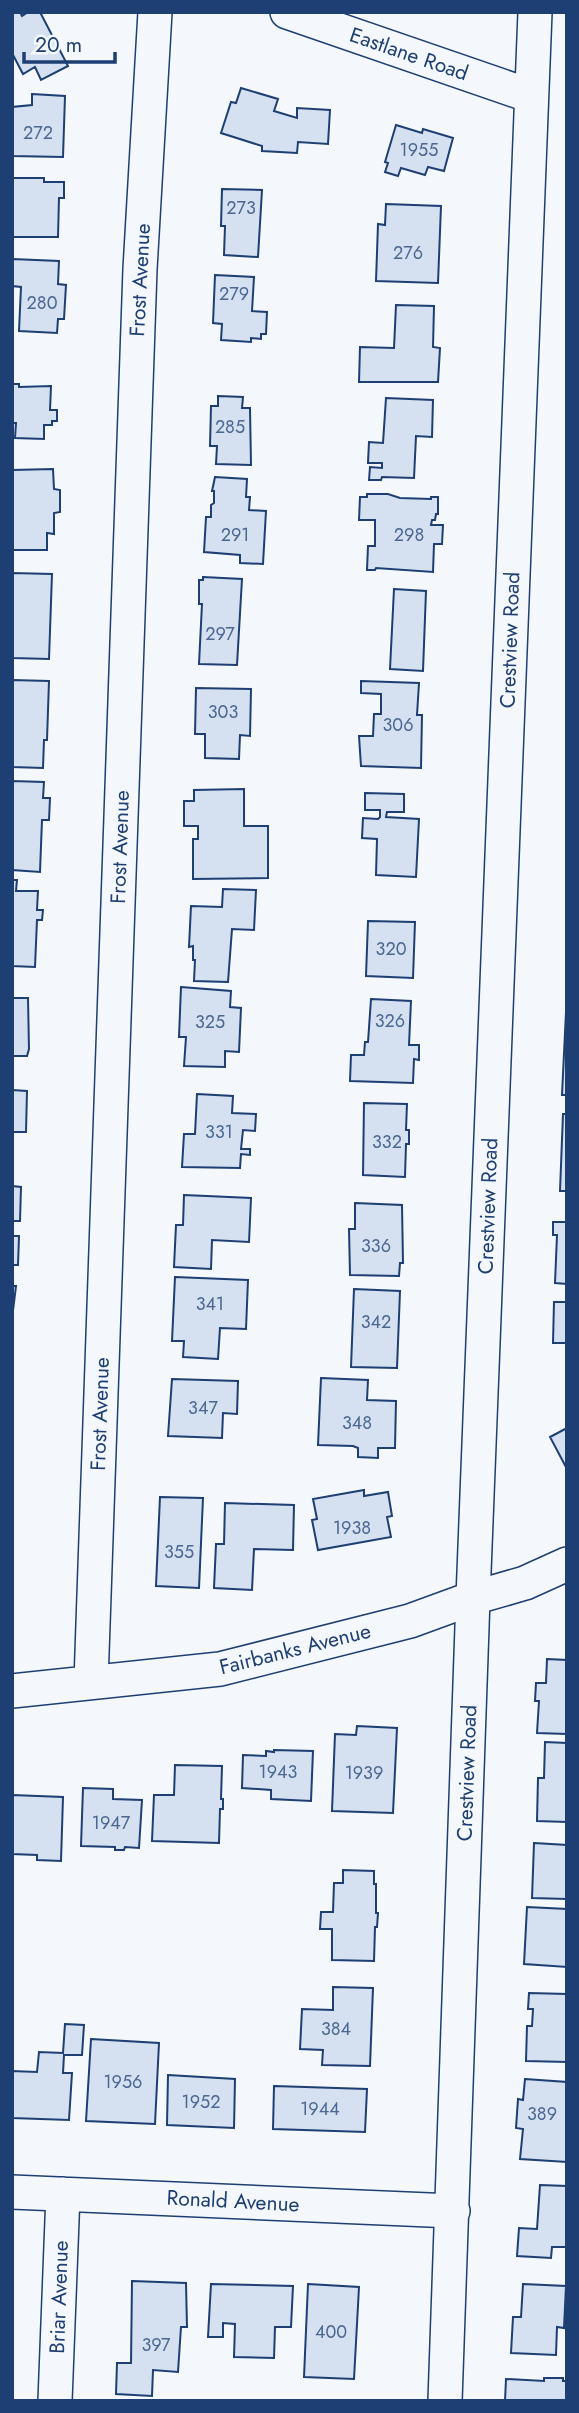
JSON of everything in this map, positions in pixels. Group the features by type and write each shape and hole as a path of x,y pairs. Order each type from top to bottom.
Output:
{"street":[{"name":"Frost Avenue","path":"91,1682 140,270 155,12"},
{"name":"Eastlane Road","path":"287,12 531,96"},
{"name":"Crestview Road","path":"445,2401 473,1598 535,12"},
{"name":"Fairbanks Avenue","path":"12,1691 220,1669 410,1621 525,1583 567,1564"},
{"name":"Ronald Avenue","path":"12,2192 453,2211"},
{"name":"Briar Avenue","path":"55,2401 63,2194"}],"building":[{"path":"12,12 20,12 22,16 28,12 40,12 68,66 41,80 35,67 23,74 12,53"},
{"path":"241,88 278,99 274,111 297,118 297,108 330,110 328,144 298,142 297,153 262,151 262,146 221,133 231,102 236,103"},
{"path":"32,94 65,96 63,157 12,156 12,107 32,105"},
{"path":"396,125 422,133 423,129 453,138 444,171 428,167 425,175 401,168 398,176 385,172 388,163 385,162"},
{"path":"12,178 44,178 44,182 64,182 64,198 59,198 58,237 12,237"},
{"path":"222,189 262,190 258,257 224,255 225,226 221,226"},
{"path":"386,204 441,206 438,283 376,281 378,224 385,225"},
{"path":"12,259 59,261 58,284 66,285 64,319 58,319 57,333 19,331 21,287 12,286"},
{"path":"215,275 254,277 252,311 267,312 266,334 261,334 261,339 251,338 251,342 221,340 222,324 213,323"},
{"path":"396,305 434,306 433,347 440,348 438,382 359,382 360,347 394,348"},
{"path":"12,384 19,384 19,387 51,386 50,410 57,410 57,421 52,421 52,425 44,425 44,439 15,438 16,423 12,423"},
{"path":"218,396 243,397 242,408 250,408 251,465 216,464 217,446 210,446 211,406 218,406"},
{"path":"386,398 433,400 432,437 416,436 414,478 382,477 381,480 369,480 370,467 382,468 382,463 368,463 369,442 383,443"},
{"path":"53,469 54,489 60,490 60,512 54,513 54,534 47,533 47,550 13,550 12,470"},
{"path":"215,477 247,479 246,497 250,497 249,510 266,511 263,564 240,563 240,555 204,552 206,517 211,517"},
{"path":"367,494 388,494 400,498 438,497 438,514 431,525 443,525 442,544 434,544 433,572 376,568 367,570 368,546 375,546 375,520 359,520 360,497 367,497"},
{"path":"12,573 52,574 49,659 12,658"},
{"path":"203,577 242,579 237,665 199,664 202,604 199,604 199,580 203,580"},
{"path":"394,589 426,591 423,671 390,669"},
{"path":"12,680 49,681 43,768 12,767"},
{"path":"361,681 419,683 417,715 422,715 421,768 361,766 359,736 373,736 374,714 381,714 381,694 361,693"},
{"path":"196,688 251,689 250,736 240,735 239,759 205,758 205,734 195,734"},
{"path":"12,781 44,782 43,798 50,798 49,820 42,820 40,872 12,870"},
{"path":"244,789 244,826 268,826 268,878 193,879 193,839 198,839 198,826 184,826 184,801 194,801 194,790"},
{"path":"365,793 404,794 404,812 387,812 386,817 419,819 416,877 376,875 377,839 362,838 363,818 378,819 380,810 365,810"},
{"path":"12,880 17,880 16,891 38,891 37,910 43,910 42,920 37,920 35,967 12,966"},
{"path":"223,889 256,890 254,930 232,929 228,982 194,981 193,946 189,947 191,906 222,907"},
{"path":"368,921 415,922 413,978 366,976"},
{"path":"181,987 231,991 230,1007 241,1008 239,1052 225,1051 225,1067 184,1066 186,1037 179,1037"},
{"path":"12,998 28,998 27,1056 12,1056"},
{"path":"371,999 411,1001 409,1045 419,1045 419,1060 414,1059 413,1083 350,1081 351,1055 364,1055 365,1042 368,1042"},
{"path":"566,1012 567,1095 562,1095"},
{"path":"12,1090 27,1091 26,1132 12,1132"},
{"path":"197,1094 233,1096 232,1113 256,1114 255,1131 243,1130 241,1149 250,1149 250,1155 241,1154 240,1168 182,1167 184,1134 195,1134"},
{"path":"364,1103 407,1104 406,1130 409,1130 409,1144 406,1144 405,1177 363,1175"},
{"path":"563,1114 567,1114 567,1191 560,1191"},
{"path":"12,1186 21,1187 20,1221 12,1221"},
{"path":"184,1195 251,1198 249,1242 212,1240 211,1269 174,1267 176,1225 183,1225"},
{"path":"355,1203 402,1205 403,1263 400,1263 399,1276 350,1275 349,1229 355,1229"},
{"path":"553,1222 567,1222 567,1284 555,1283 557,1235 553,1235"},
{"path":"12,1236 19,1236 18,1265 12,1265"},
{"path":"175,1277 248,1280 246,1329 220,1328 218,1359 183,1357 184,1341 172,1341"},
{"path":"12,1286 16,1286 12,1319"},
{"path":"354,1289 400,1291 397,1368 351,1367"},
{"path":"554,1302 567,1302 567,1343 553,1343"},
{"path":"321,1378 368,1380 367,1400 396,1401 395,1448 378,1448 378,1458 358,1457 358,1448 353,1446 318,1445"},
{"path":"172,1379 238,1381 237,1414 223,1413 222,1438 168,1436"},
{"path":"567,1428 567,1469 550,1437"},
{"path":"364,1490 364,1496 388,1492 392,1516 387,1517 391,1537 318,1550 312,1520 317,1519 313,1499"},
{"path":"160,1497 203,1498 199,1588 156,1586"},
{"path":"225,1503 294,1505 293,1550 254,1549 252,1590 214,1588 216,1544 224,1544"},
{"path":"547,1659 567,1660 567,1734 537,1733 539,1701 535,1701 536,1683 546,1683"},
{"path":"357,1726 397,1728 393,1813 332,1811 335,1734 356,1735"},
{"path":"545,1742 567,1743 567,1822 537,1821 538,1778 544,1778"},
{"path":"266,1751 313,1751 311,1801 271,1799 271,1790 242,1788 243,1755 266,1756"},
{"path":"175,1765 222,1766 223,1809 220,1809 219,1843 152,1841 154,1795 174,1795"},
{"path":"83,1788 113,1789 113,1799 142,1800 139,1848 125,1847 124,1850 115,1850 115,1847 81,1846"},
{"path":"12,1795 63,1797 61,1861 37,1860 37,1855 12,1854"},
{"path":"534,1843 567,1845 567,1899 532,1898"},
{"path":"343,1870 374,1871 378,1913 374,1961 332,1960 332,1929 320,1929 321,1912 333,1912 334,1883 343,1883"},
{"path":"527,1907 567,1909 567,1967 524,1964"},
{"path":"333,1987 373,1988 370,2066 322,2065 323,2050 300,2049 302,2009 333,2010"},
{"path":"529,1993 567,1994 567,2062 526,2061 527,2026 532,2026 533,2009 528,2009"},
{"path":"65,2024 84,2025 82,2055 64,2055 63,2073 72,2073 69,2120 12,2118 12,2071 37,2072 39,2052 63,2053"},
{"path":"91,2039 159,2043 155,2124 86,2121"},
{"path":"168,2075 235,2079 234,2128 167,2125"},
{"path":"525,2079 567,2082 567,2162 520,2159 523,2129 516,2128 518,2099 523,2100"},
{"path":"274,2086 367,2089 365,2132 273,2129"},
{"path":"540,2185 567,2186 567,2247 552,2247 551,2258 517,2256 519,2228 537,2229"},
{"path":"132,2281 186,2283 187,2327 181,2327 178,2372 153,2370 152,2396 116,2394 117,2363 131,2363"},
{"path":"211,2284 293,2286 291,2327 275,2327 274,2358 234,2357 235,2324 223,2323 223,2337 208,2337"},
{"path":"308,2284 359,2287 354,2379 304,2377"},
{"path":"523,2284 566,2286 564,2328 557,2327 556,2355 511,2353 513,2317 521,2317"},
{"path":"544,2378 563,2378 563,2381 567,2381 567,2401 505,2401 506,2379 544,2381"}]}
